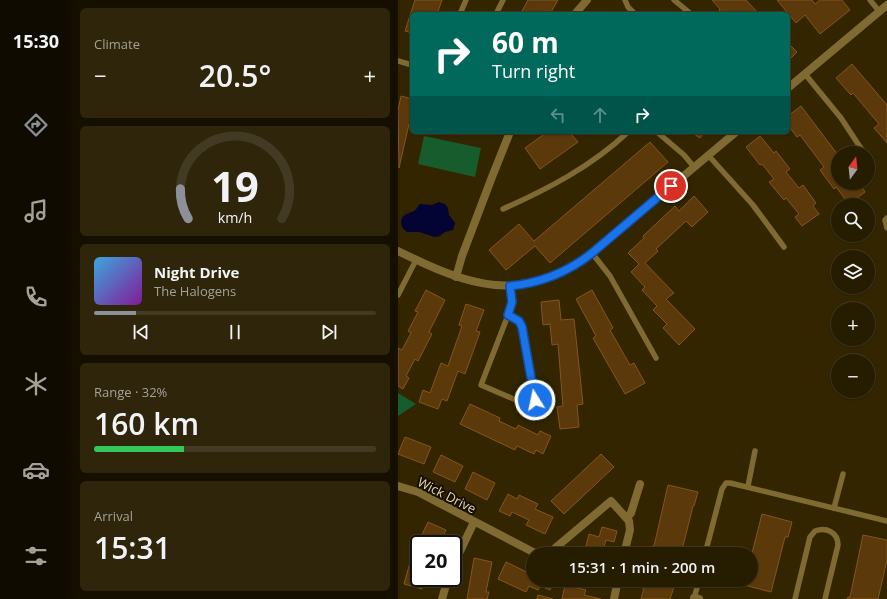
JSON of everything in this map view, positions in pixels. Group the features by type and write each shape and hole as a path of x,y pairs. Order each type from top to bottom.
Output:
{"street":[{"path":"577,12 586,0"},
{"path":"790,86 887,4"},
{"path":"456,277 462,256 509,134"},
{"path":"398,251 456,277 488,285 510,286 532,282 556,274 572,267 592,253 734,134"},
{"path":"627,518 631,513 640,484"},
{"name":"Wick Drive","path":"398,486 418,492 485,528 526,548"},
{"path":"556,547 611,501 627,518 630,524 626,547"},
{"path":"462,547 474,522"},
{"path":"442,599 445,587"},
{"path":"614,599 617,587"}],"lane":[{"path":"461,12 466,0"},
{"path":"497,12 503,0"},
{"path":"625,0 628,7 633,12"},
{"path":"674,0 689,12"},
{"path":"870,0 880,11"},
{"path":"398,61 410,64"},
{"path":"805,74 841,118 859,146"},
{"path":"503,209 539,192 575,172 607,150 626,134"},
{"path":"659,134 680,152 694,167"},
{"path":"708,156 757,210 784,248"},
{"path":"887,218 885,220 887,228"},
{"path":"592,253 610,276 656,358"},
{"path":"398,295 416,260"},
{"path":"508,315 519,321 522,327 535,400 524,402 516,400 481,385 512,302 510,286"},
{"path":"748,486 755,451"},
{"path":"834,508 843,474"},
{"path":"707,547 721,493 724,486 730,483 748,486 887,521"},
{"path":"795,599 810,537 815,531 823,530 834,534 838,541 838,548 825,599"},
{"path":"696,599 698,587"}],"green space":[{"path":"424,136 481,148 475,177 418,164"},
{"path":"398,393 416,404 398,416"}],"shaded area":[{"path":"439,202 445,204 448,208 449,215 455,223 453,230 435,237 419,232 407,232 403,228 401,223 402,218 415,210 420,204 432,205"}],"building":[{"path":"415,0 442,0 438,12 411,12"},
{"path":"528,0 558,0 551,12 522,12"},
{"path":"712,0 746,0 757,12 720,12 720,9"},
{"path":"777,0 812,0 815,4 820,0 842,0 850,10 820,34 805,15 796,23 790,16 790,12 787,12"},
{"path":"410,16 410,32 405,31"},
{"path":"790,45 797,52 790,59"},
{"path":"852,64 887,105 887,143 874,128 879,124 853,93 851,95 836,78"},
{"path":"401,96 410,98 410,124 399,168 398,110"},
{"path":"801,106 831,146 831,185 820,170 824,167 800,135 797,137 790,128 790,114"},
{"path":"544,134 573,134 572,135 578,142 540,169 525,148"},
{"path":"694,134 703,134 700,138"},
{"path":"760,136 774,153 776,151 790,169 786,172 799,188 803,185 816,203 813,206 819,214 802,226 795,217 799,214 786,198 784,200 769,182 774,179 762,164 760,165 746,147"},
{"path":"650,142 668,162 550,263 535,246 506,270 489,250 519,224 534,241"},
{"path":"838,190 864,190 865,192 857,198 844,198"},
{"path":"694,196 708,212 692,227 686,221 656,249 658,251 645,263 674,293 666,299 695,329 679,345 663,328 667,324 653,310 657,306 642,290 645,287 631,272 639,264 628,253 644,238 643,236 675,206 679,211"},
{"path":"426,290 445,300 429,332 432,334 418,361 415,359 406,376 409,378 403,389 398,386 398,348 402,350 411,333 408,331 418,312 415,311"},
{"path":"592,290 613,328 610,330 630,365 634,363 645,383 625,394 593,338 596,336 576,299"},
{"path":"559,300 561,320 574,319 583,404 577,405 579,427 560,429 557,407 563,406 558,344 552,345 550,324 543,325 541,302"},
{"path":"466,304 484,310 476,331 480,332 465,374 458,371 447,401 442,399 438,409 419,402 423,390 430,393 441,363 448,366 462,326 459,325"},
{"path":"470,404 500,418 499,421 516,429 518,425 538,435 540,431 551,436 543,454 536,450 534,454 517,446 515,450 460,424"},
{"path":"405,437 431,447 424,464 398,454"},
{"path":"601,454 614,467 564,514 551,501"},
{"path":"441,455 463,466 455,482 433,472"},
{"path":"473,472 495,483 487,500 465,489"},
{"path":"668,485 698,492 683,547 652,547 654,546"},
{"path":"508,494 517,499 519,495 538,504 535,509 553,517 545,534 526,525 529,520 512,512 510,516 499,511"},
{"path":"762,514 792,522 788,537 785,537 771,592 752,587 758,587 758,547 754,547"},
{"path":"428,522 446,530 444,535 422,535"},
{"path":"602,527 617,531 614,542 606,540 604,547 586,547 589,534 599,537"},
{"path":"863,535 887,540 887,560 878,599 847,599 850,597"},
{"path":"474,558 492,562 486,592 489,592 487,599 467,599"},
{"path":"506,562 526,572 526,587 528,587 526,592 498,579"},
{"path":"410,563 410,586 404,584"},
{"path":"531,587 540,587 538,590"},
{"path":"542,587 551,587 550,590"},
{"path":"565,587 573,587 586,590 584,595 601,599 562,599"},
{"path":"674,587 670,599 641,599 644,588 642,588"},
{"path":"538,595 553,599 537,599"}],"route":[{"path":"535,400 522,327 519,321 508,315 512,302 510,286 525,284 547,278 580,262 671,186"}]}
